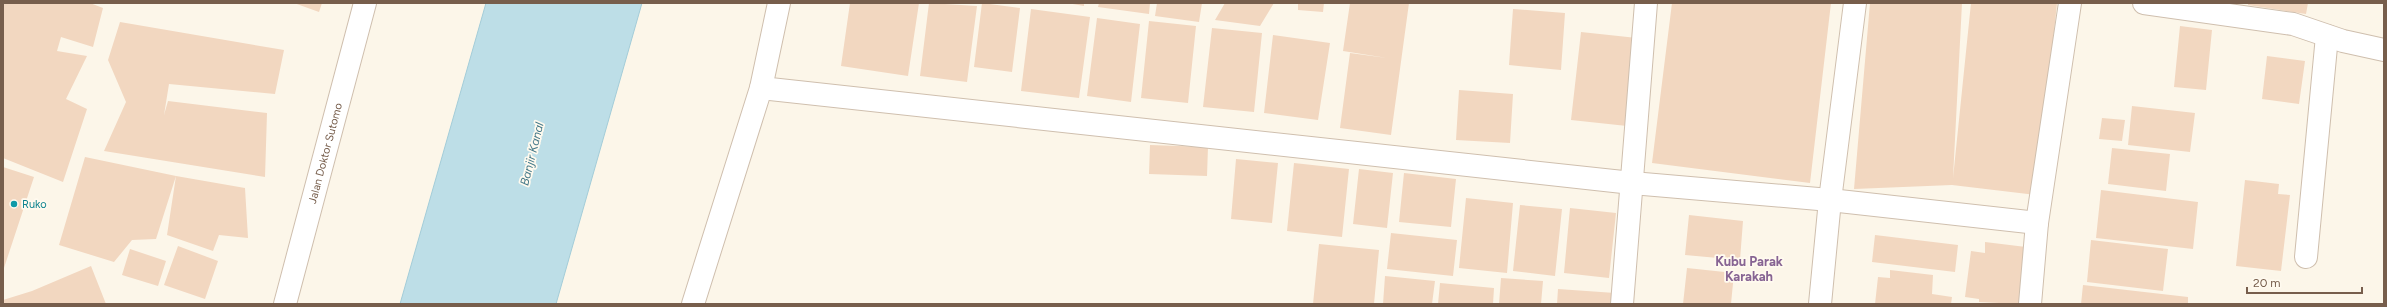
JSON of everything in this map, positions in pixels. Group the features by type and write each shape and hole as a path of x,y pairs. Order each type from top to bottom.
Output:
{"street":[{"name":"Jalan Doktor Sutomo","path":"285,304 365,3"},
{"path":"693,304 761,88 779,3"},
{"path":"1622,304 1646,3"},
{"path":"1820,304 1830,200 1855,3"},
{"path":"2030,304 2037,224 2070,3"},
{"path":"2144,3 2293,24 2327,36 2384,50"},
{"path":"2306,257 2327,36"},
{"path":"761,88 1632,183 1830,200 2037,224"}],"water":[{"name":"Banjir Kanal","path":"486,3 642,3 556,304 400,304"}],"building":[{"path":"3,3 90,3 103,8 93,47 61,37 57,51 87,56 66,99 87,109 63,182 3,158"},
{"path":"294,3 322,3 319,12"},
{"path":"850,3 919,3 908,76 841,66"},
{"path":"929,3 977,6 967,82 920,76"},
{"path":"982,3 1020,8 1012,72 974,67"},
{"path":"1067,3 1084,3 1084,6"},
{"path":"1099,3 1150,3 1149,14 1098,7"},
{"path":"1157,3 1202,3 1199,22 1155,16"},
{"path":"1225,3 1274,3 1260,26 1215,20"},
{"path":"1298,3 1324,3 1323,12 1298,10"},
{"path":"1350,3 1409,3 1391,135 1340,128 1350,53 1387,58 1343,51"},
{"path":"1672,3 1831,3 1810,183 1652,163"},
{"path":"1870,3 1962,3 1953,178 1971,3 2057,3 2037,195 1952,185 1854,189"},
{"path":"2248,3 2308,3 2306,14 2248,5"},
{"path":"1031,9 1090,17 1079,98 1021,91"},
{"path":"1513,9 1565,13 1561,70 1509,65"},
{"path":"1097,18 1140,24 1131,102 1087,96"},
{"path":"1149,21 1196,26 1188,103 1141,98"},
{"path":"120,22 284,50 275,94 169,84 164,115 168,101 267,113 265,177 104,151 126,102 108,60"},
{"path":"2180,26 2212,30 2206,90 2174,87"},
{"path":"1212,28 1262,33 1254,112 1203,107"},
{"path":"1581,32 1637,38 1627,126 1571,120"},
{"path":"1273,35 1330,43 1318,120 1264,113"},
{"path":"2267,56 2305,61 2299,104 2262,99"},
{"path":"1459,90 1513,94 1510,143 1456,140"},
{"path":"2132,106 2195,113 2190,152 2128,145"},
{"path":"2102,118 2125,120 2122,141 2099,139"},
{"path":"1150,145 1208,147 1207,176 1149,174"},
{"path":"2112,148 2170,154 2166,191 2108,184"},
{"path":"85,157 176,176 156,239 132,240 114,262 59,245"},
{"path":"1236,159 1278,163 1272,223 1231,219"},
{"path":"1294,163 1349,169 1342,237 1287,231"},
{"name":"Ruko","path":"3,167 34,177 3,271"},
{"path":"1359,169 1393,173 1387,228 1353,224"},
{"path":"1404,173 1456,179 1451,227 1399,222"},
{"path":"176,176 245,188 248,238 219,235 213,251 167,235"},
{"path":"2245,180 2279,184 2278,194 2290,195 2281,271 2236,266"},
{"path":"2101,190 2198,202 2193,249 2096,238"},
{"path":"1466,198 1513,203 1507,273 1459,268"},
{"path":"1520,205 1562,209 1555,276 1513,271"},
{"path":"1570,208 1616,213 1609,278 1564,273"},
{"path":"1689,215 1743,221 1740,260 1685,255"},
{"path":"1391,233 1457,240 1453,276 1387,269"},
{"path":"1875,235 1958,245 1955,272 1872,262"},
{"path":"2091,240 2168,249 2163,291 2087,282"},
{"path":"1985,242 2026,247 2019,304 1979,302 1979,299 1965,297 1971,251 1985,253"},
{"path":"1319,244 1379,250 1374,304 1313,304"},
{"path":"178,246 218,261 205,299 164,285"},
{"path":"130,249 166,261 158,286 122,275"},
{"path":"91,266 106,304 3,304 3,300 32,291"},
{"path":"1687,268 1734,273 1731,304 1683,304"},
{"path":"1890,270 1933,275 1932,294 1952,297 1951,304 1875,304 1878,277 1890,278"},
{"path":"1385,276 1435,281 1432,304 1383,304"},
{"path":"1501,278 1543,281 1541,304 1499,304"},
{"path":"1440,283 1494,288 1493,304 1438,304"},
{"path":"2083,285 2188,297 2188,304 2081,304"},
{"path":"1558,289 1615,293 1615,304 1557,304"}],"place":[{"name":"Ruko","path":"14,204"}],"district":[{"name":"Kubu Parak Karakah","path":"1749,268"}]}
